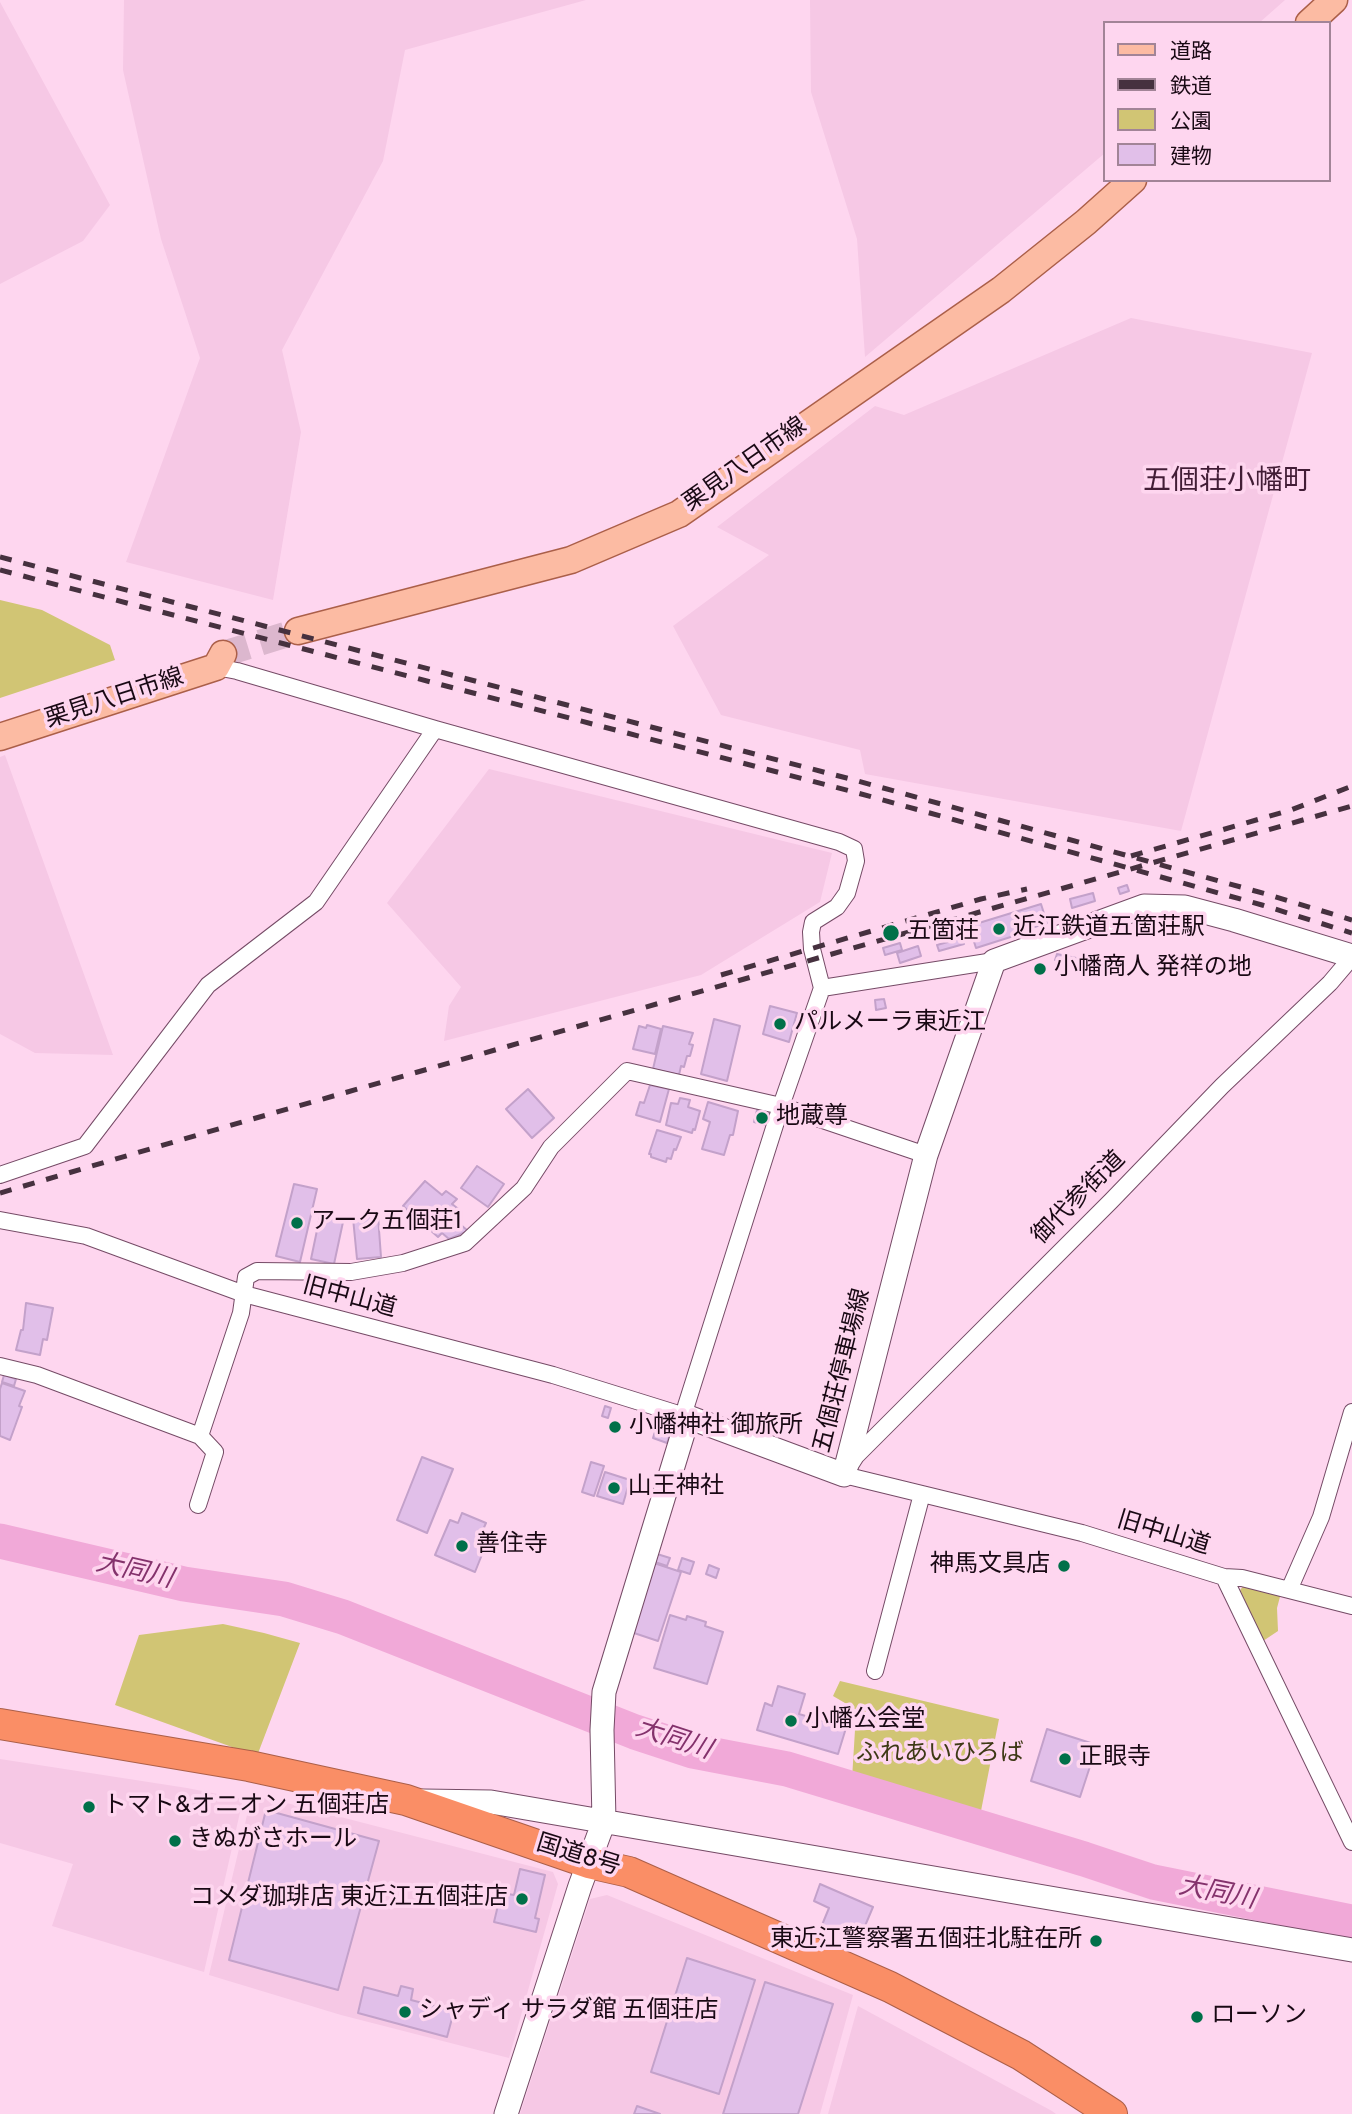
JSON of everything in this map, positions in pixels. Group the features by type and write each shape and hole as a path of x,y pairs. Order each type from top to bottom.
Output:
{"highway":[{"name":"国道8号","path":"0,1724 249,1766 406,1800 589,1863 629,1872 890,1987 1021,2056 1111,2114"}],"main road":[{"path":"1311,21 1334,0"},
{"name":"栗見八日市線","path":"298,631 571,560 679,514 1001,290 1086,222 1131,182"},
{"name":"栗見八日市線","path":"0,737 219,660"}],"street":[{"path":"219,660 237,671 826,838 854,849 856,862 847,893 837,908 813,922 812,948 822,988 781,1106 686,1406 688,1417 604,1692 604,1821 506,2114"},
{"path":"0,1175 85,1146 208,985 316,902 435,729"},
{"path":"822,988 994,961 1144,906 1185,907 1352,957"},
{"name":"御代参街道","path":"844,1475 856,1456 1222,1086 1330,983 1352,957"},
{"name":"五個荘停車場線","path":"688,1417 844,1475 926,1155 994,961"},
{"path":"200,1436 240,1313 246,1277 257,1271 351,1272 403,1263 465,1242 524,1188 551,1146 627,1071 781,1106 926,1155"},
{"name":"旧中山道","path":"0,1220 86,1236 244,1294 553,1375 688,1417"},
{"path":"0,1366 37,1375 200,1436 215,1452 198,1505"},
{"path":"1289,1590 1321,1517 1352,1412"},
{"name":"旧中山道","path":"844,1475 1082,1533 1224,1577 1352,1842"},
{"path":"875,1671 922,1493"},
{"path":"1224,1577 1242,1578 1352,1606"},
{"path":"406,1800 491,1802 1352,1950"}],"shaded area":[{"path":"124,0 586,0 405,50 383,161 282,350 301,432 273,600 126,562 200,358 161,239 123,70"},
{"path":"810,0 1285,0 1261,21 1104,21 1104,154 865,357 857,239 811,92"},
{"path":"0,2 110,205 83,241 0,284"},
{"path":"1131,318 1312,353 1181,831 865,774 860,750 721,715 673,626 769,555 717,527 875,406 904,415"},
{"path":"5,755 113,1055 35,1053 0,1034 0,757"},
{"path":"489,769 832,853 820,902 701,975 444,1041 449,1006 461,987 387,903"},
{"path":"0,1759 243,1799 204,1972 52,1926 73,1864 0,1843"},
{"path":"252,1794 553,1872 558,1884 509,2058 341,2015 209,1975"},
{"path":"607,1895 853,1995 820,2114 520,2114 590,1899"},
{"path":"858,2006 1052,2111 1056,2114 828,2114"}],"green space":[{"path":"0,600 42,610 110,645 115,660 0,698"},
{"path":"1246,1583 1281,1593 1277,1608 1278,1631 1263,1641 1240,1590"},
{"path":"223,1624 300,1643 257,1756 115,1705 139,1635"},
{"name":"ふれあいひろば","path":"840,1681 999,1719 980,1816 852,1779 855,1730 869,1717 833,1696"}],"building":[{"path":"1127,885 1129,891 1120,894 1118,888"},
{"path":"1093,893 1095,901 1072,908 1070,899"},
{"name":"近江鉄道五箇荘駅","path":"1041,904 1047,923 976,948 969,926"},
{"path":"962,938 964,944 939,951 937,945"},
{"path":"900,943 902,950 885,955 883,948"},
{"path":"918,946 921,956 900,963 897,953"},
{"path":"1057,954 1081,959 1080,965 1055,960"},
{"path":"884,999 886,1008 876,1010 875,1000"},
{"name":"パルメーラ東近江","path":"770,1006 797,1013 789,1042 763,1034"},
{"path":"714,1019 740,1026 727,1081 701,1074"},
{"path":"647,1025 661,1029 655,1054 633,1049 639,1026 646,1028"},
{"path":"663,1026 693,1033 689,1044 693,1045 690,1056 687,1056 684,1067 681,1066 679,1075 653,1069"},
{"path":"650,1085 669,1089 660,1122 636,1115 640,1102 644,1103"},
{"path":"528,1089 554,1118 532,1138 506,1109"},
{"path":"680,1098 690,1100 688,1107 700,1111 692,1133 666,1125 671,1103 678,1104"},
{"path":"708,1102 738,1111 733,1135 730,1135 724,1155 702,1149 710,1122 703,1119"},
{"name":"地蔵尊","path":"757,1110 769,1113 766,1125 754,1122"},
{"path":"657,1130 681,1137 671,1159 667,1158 666,1162 649,1154"},
{"path":"477,1166 504,1184 488,1207 461,1188"},
{"path":"425,1181 442,1195 446,1191 457,1199 452,1204 461,1211 454,1219 468,1231 449,1239 442,1233 438,1237 403,1206"},
{"name":"アーク五個荘1","path":"294,1184 317,1189 300,1262 276,1256"},
{"path":"320,1216 343,1222 334,1264 311,1259"},
{"path":"378,1216 381,1257 357,1259 353,1218"},
{"path":"26,1303 53,1308 47,1340 43,1339 40,1355 16,1350 23,1330"},
{"path":"4,1375 16,1379 14,1386 2,1382"},
{"path":"2,1383 25,1391 10,1440 0,1436"},
{"path":"605,1406 611,1408 608,1418 602,1416"},
{"path":"658,1422 673,1426 667,1443 653,1438"},
{"path":"422,1457 453,1469 427,1533 397,1520"},
{"path":"591,1462 604,1466 594,1496 582,1492"},
{"name":"山王神社","path":"605,1472 630,1480 623,1504 597,1496"},
{"name":"善住寺","path":"462,1513 486,1523 481,1534 489,1537 475,1572 435,1555 450,1520 458,1523"},
{"path":"657,1554 670,1558 667,1566 655,1562"},
{"path":"682,1558 694,1562 690,1574 678,1570"},
{"path":"654,1563 681,1572 658,1641 631,1632"},
{"path":"709,1565 719,1569 716,1578 706,1574"},
{"path":"670,1615 686,1620 687,1616 706,1622 705,1626 723,1632 707,1684 654,1668"},
{"name":"小幡公会堂","path":"778,1686 805,1694 799,1714 846,1728 838,1754 757,1730 765,1703 772,1706"},
{"name":"正眼寺","path":"1047,1729 1097,1745 1080,1797 1031,1781"},
{"path":"266,1810 379,1841 338,1990 229,1960"},
{"path":"520,1869 545,1875 535,1918 539,1919 536,1932 494,1922 500,1897 507,1899 508,1894 514,1895"},
{"path":"820,1884 873,1907 859,1940 822,1925 829,1908 814,1901"},
{"path":"687,1958 755,1980 719,2094 651,2072"},
{"path":"765,1982 833,2004 798,2114 723,2114"},
{"path":"401,1986 413,1989 411,2000 454,2011 447,2037 358,2013 364,1987 398,1996"},
{"path":"637,2106 660,2114 634,2114"}],"waterway":[{"name":"大同川","path":"0,1541 184,1584 284,1599 343,1617 635,1732 693,1751 787,1769 1153,1882 1352,1922"}],"tunnel":[{"path":"223,654 298,631"}],"railway":[{"path":"0,557 858,781 1352,920"},
{"path":"0,570 854,792 1262,905 1352,933"},
{"path":"1131,856 1291,810 1352,786"},
{"path":"0,1193 1352,806"},
{"path":"721,975 981,899 1027,889"}],"place":[{"name":"近江鉄道五箇荘駅","path":"999,929"},
{"name":"五箇荘","path":"891,933"},
{"name":"小幡商人 発祥の地","path":"1040,969"},
{"name":"パルメーラ東近江","path":"780,1024"},
{"name":"地蔵尊","path":"762,1118"},
{"name":"アーク五個荘1","path":"297,1223"},
{"name":"小幡神社 御旅所","path":"615,1427"},
{"name":"山王神社","path":"614,1488"},
{"name":"善住寺","path":"462,1546"},
{"name":"神馬文具店","path":"1064,1566"},
{"name":"小幡公会堂","path":"791,1721"},
{"name":"正眼寺","path":"1065,1759"},
{"name":"トマト&オニオン 五個荘店","path":"89,1807"},
{"name":"きぬがさホール","path":"175,1841"},
{"name":"コメダ珈琲店 東近江五個荘店","path":"522,1899"},
{"name":"東近江警察署五個荘北駐在所","path":"1096,1941"},
{"name":"シャディ サラダ館 五個荘店","path":"405,2012"},
{"name":"ローソン","path":"1197,2017"}],"district":[{"name":"五個荘小幡町","path":"1227,483"}]}
